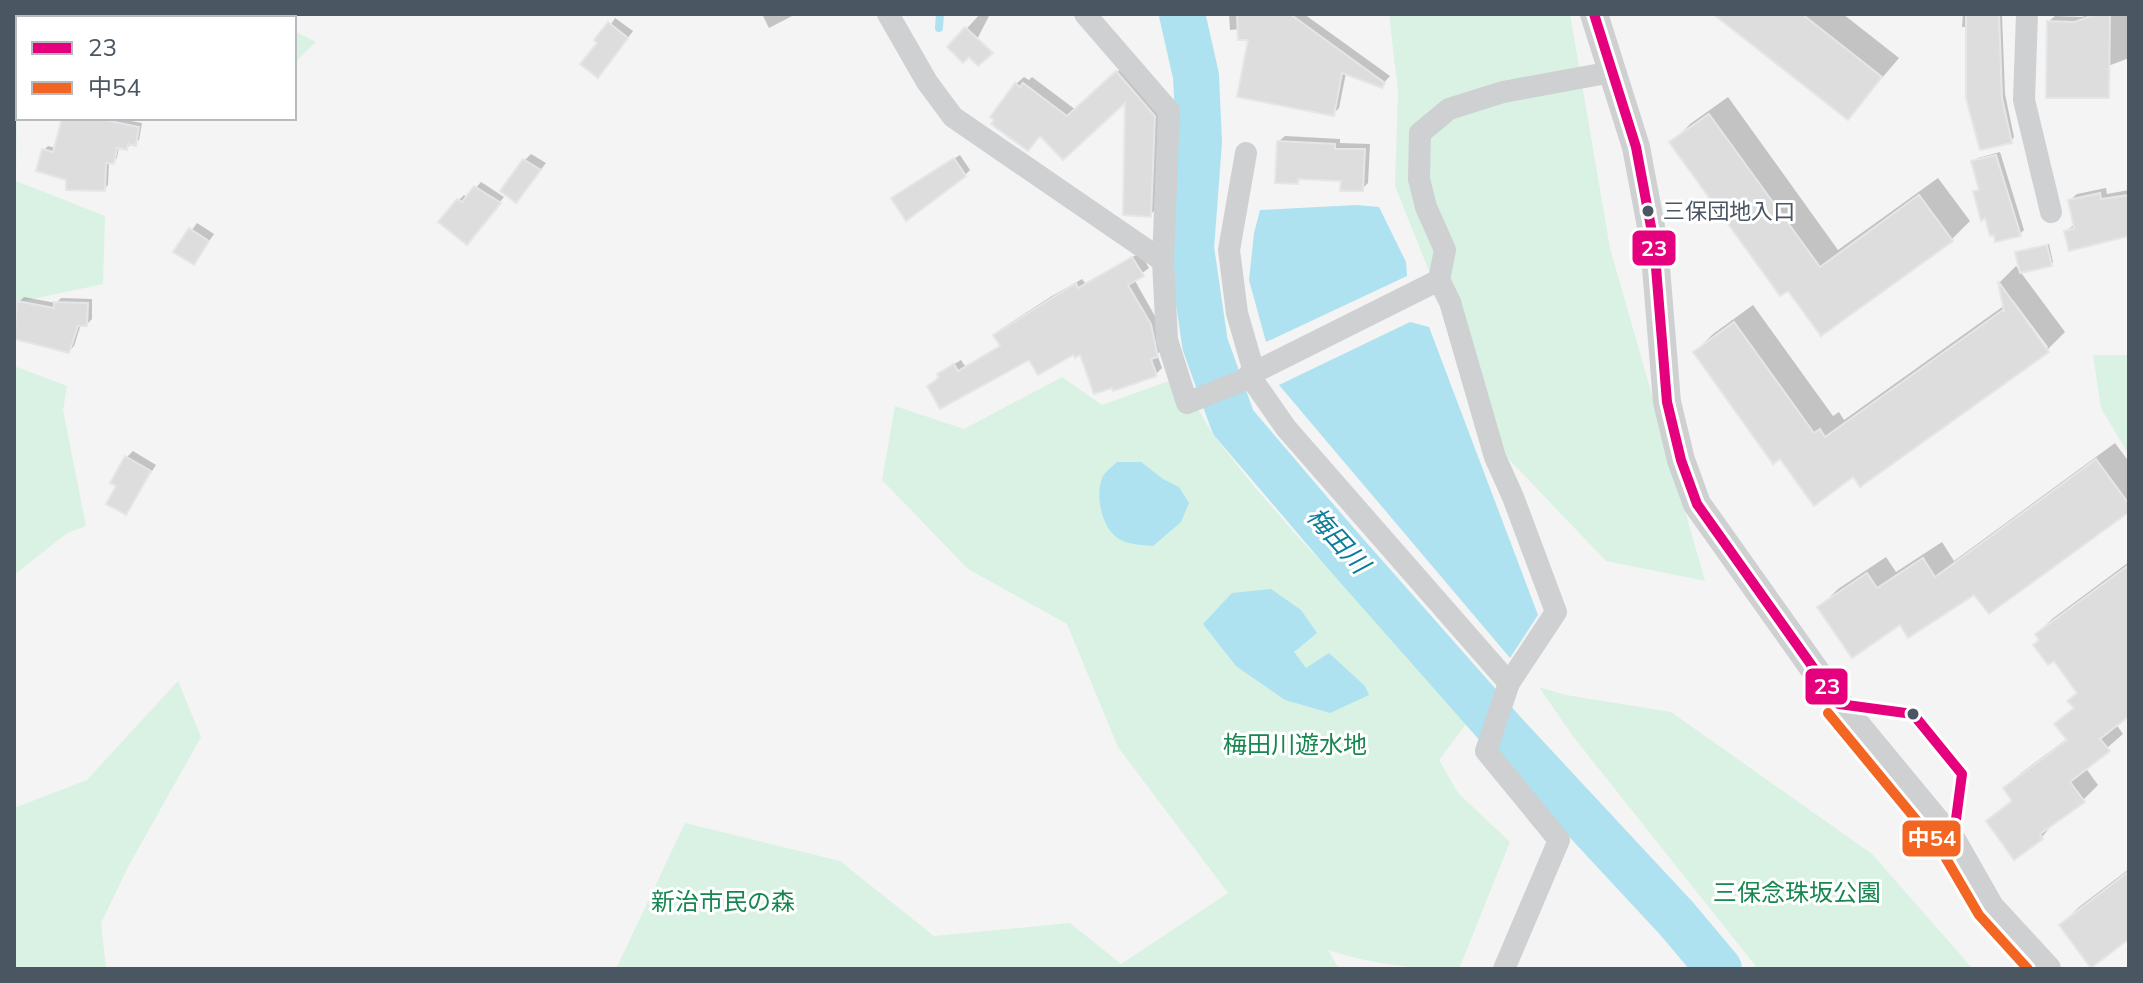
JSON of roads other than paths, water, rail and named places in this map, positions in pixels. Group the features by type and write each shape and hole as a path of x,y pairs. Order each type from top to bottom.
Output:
{"street":[{"path":"888,14 927,82 953,117 1163,261"},
{"path":"1085,14 1169,111 1163,261 1167,340 1187,403 1439,280"},
{"path":"1594,14 1636,147 1654,243 1667,402 1681,460 1697,504 1839,704 1953,842 1990,907 2047,969"},
{"path":"2027,14 2024,100 2051,212"},
{"path":"1504,969 1559,840 1486,751 1508,685 1556,612 1495,457 1450,302 1439,280 1445,250 1426,207 1419,179 1420,133 1449,109 1503,92 1612,72"},
{"path":"1246,153 1229,250 1249,375 1286,428 1508,685"}],"water":[{"path":"1357,205 1379,207 1406,262 1407,276 1266,342 1249,280 1260,210"},
{"path":"1410,322 1429,327 1538,615 1510,658 1279,385"},
{"path":"1117,462 1141,462 1179,487 1189,503 1181,522 1153,546 1121,540 1105,521 1100,502 1100,484 1104,474"},
{"path":"1271,589 1301,610 1317,633 1294,652 1306,668 1329,653 1365,686 1369,695 1330,713 1285,700 1236,666 1203,624 1232,593"}],"waterway":[{"path":"939,28 940,14"},
{"name":"梅田川","path":"1182,14 1196,76 1199,142 1191,248 1205,344 1233,422 1503,732 1677,919 1719,969"}],"place":[{"name":"三保団地入口","path":"1648,211"}],"park label":[{"name":"梅田川遊水地","path":"1295,745"},
{"name":"三保念珠坂公園","path":"1797,893"},
{"name":"新治市民の森","path":"723,902"}]}
